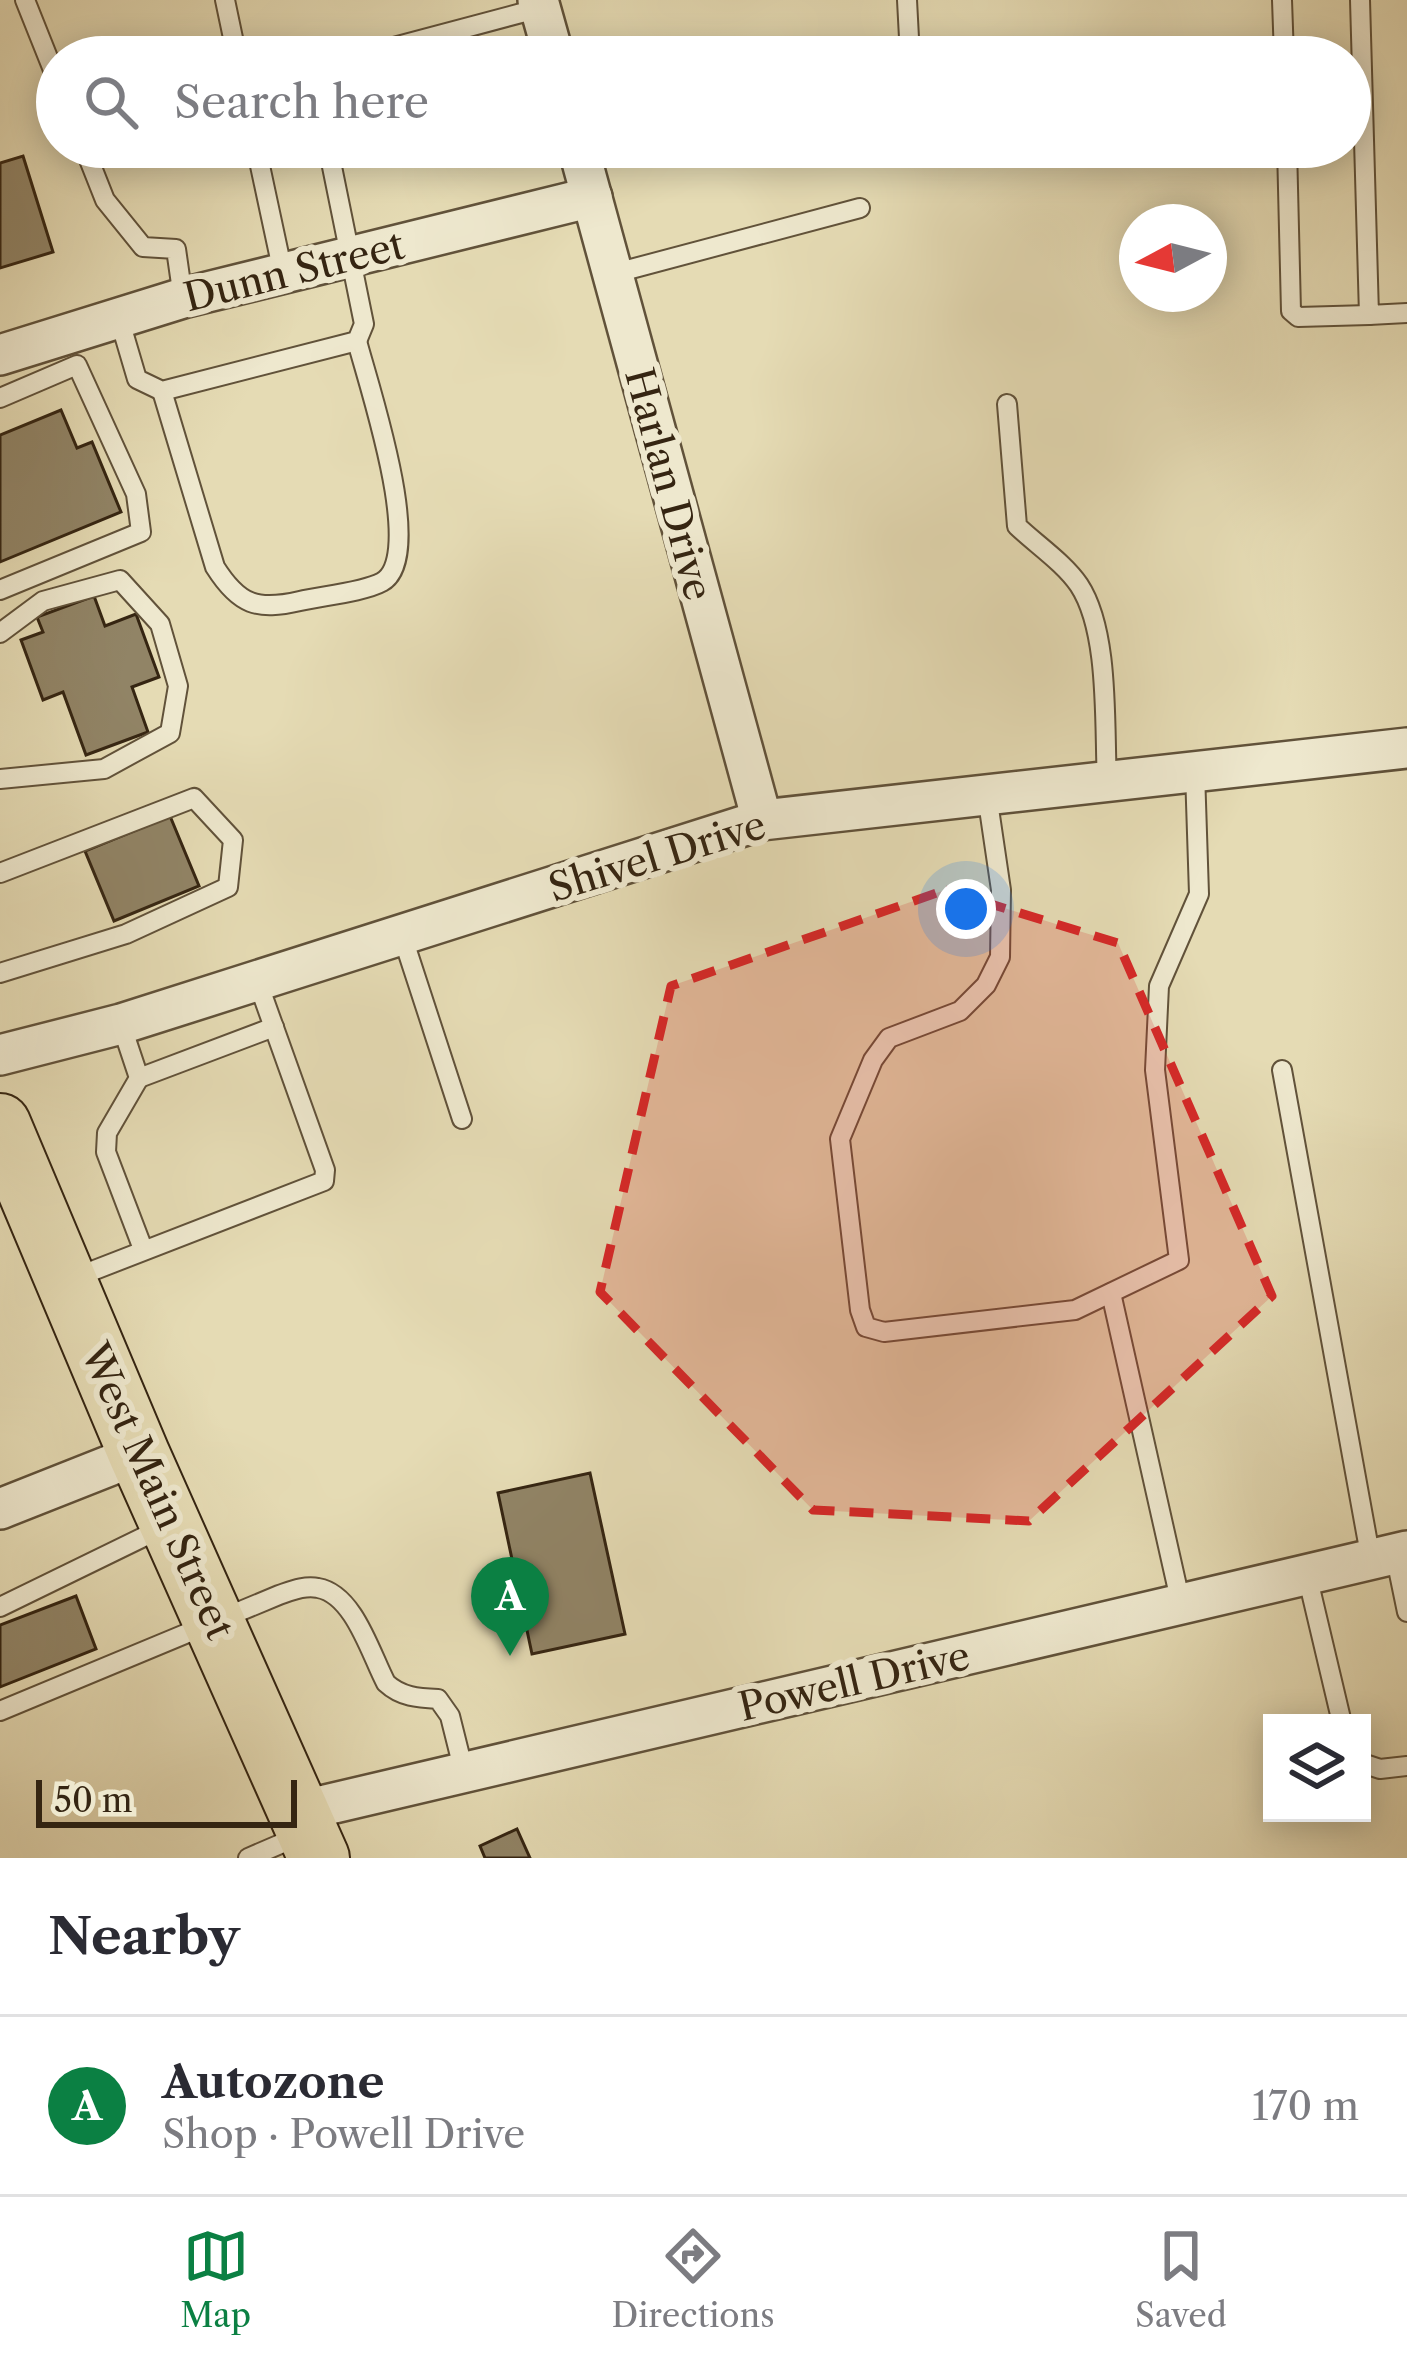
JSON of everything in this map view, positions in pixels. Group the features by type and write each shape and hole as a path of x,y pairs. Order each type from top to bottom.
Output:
{"main road":[{"name":"West Main Street","path":"4,1143 309,1833"}],"street":[{"path":"539,4 548,36"},
{"name":"Harlan Drive","path":"584,168 761,820"},
{"name":"Dunn Street","path":"0,355 183,298 592,197"},
{"name":"Shivel Drive","path":"0,1055 121,1024 761,820 1407,748"},
{"path":"0,1509 140,1454"},
{"name":"Powell Drive","path":"309,1833 464,1772 1391,1555"}],"lane":[{"path":"25,0 39,36"},
{"path":"225,0 233,36"},
{"path":"907,0 909,36"},
{"path":"1282,0 1283,36"},
{"path":"1360,0 1361,36"},
{"path":"430,36 539,4"},
{"path":"92,168 105,200 142,247 176,249 183,298"},
{"path":"260,168 283,274"},
{"path":"162,392 215,567 229,589 256,606 282,605 382,582 396,568 401,532 392,475 357,341 364,325 333,168"},
{"path":"1288,168 1292,311 1298,316 1407,313"},
{"path":"1365,168 1369,315"},
{"path":"612,274 860,208"},
{"path":"119,318 136,379 162,392 357,341"},
{"path":"0,398 77,365 136,494 141,532 0,590"},
{"path":"1007,404 1017,526 1076,580 1092,608 1107,782"},
{"path":"0,633 44,601 120,580 160,624 178,686 170,733 104,769 0,779"},
{"path":"987,795 1001,890 1000,957 986,985 960,1011 890,1038 873,1060 840,1139 860,1310 866,1327 884,1332 1075,1310 1179,1261 1155,1070 1159,986 1199,894 1195,772"},
{"path":"0,873 194,798 233,840 228,887 126,934 0,973"},
{"path":"402,934 462,1119"},
{"path":"67,1281 324,1180 325,1169 256,980"},
{"path":"121,1024 139,1078"},
{"path":"143,1249 106,1152 107,1133 139,1078 274,1027"},
{"path":"1282,1070 1407,1612"},
{"path":"1111,1294 1181,1604"},
{"path":"0,1607 171,1524"},
{"path":"1307,1575 1340,1714"},
{"path":"0,1711 298,1589 318,1588 337,1596 394,1691 438,1699 450,1716 464,1772"},
{"path":"1371,1766 1407,1766"},
{"path":"248,1858 309,1833"}],"highlighted area":[{"path":"945,890 1118,943 1272,1296 1029,1521 813,1510 600,1292 671,986"}],"building":[{"path":"23,156 53,252 0,268 0,163"},
{"path":"61,410 77,448 92,442 121,512 0,562 0,435"},
{"path":"94,596 105,626 136,614 159,677 132,687 148,732 86,755 63,692 43,700 21,640 43,632 37,617"},
{"path":"170,816 199,886 114,921 85,851"},
{"path":"590,1473 625,1634 532,1654 498,1493"},
{"path":"76,1596 96,1649 0,1687 0,1625"},
{"path":"517,1829 530,1858 485,1858 480,1846"}],"place":[{"name":"Autozone","path":"510,1656"}]}
